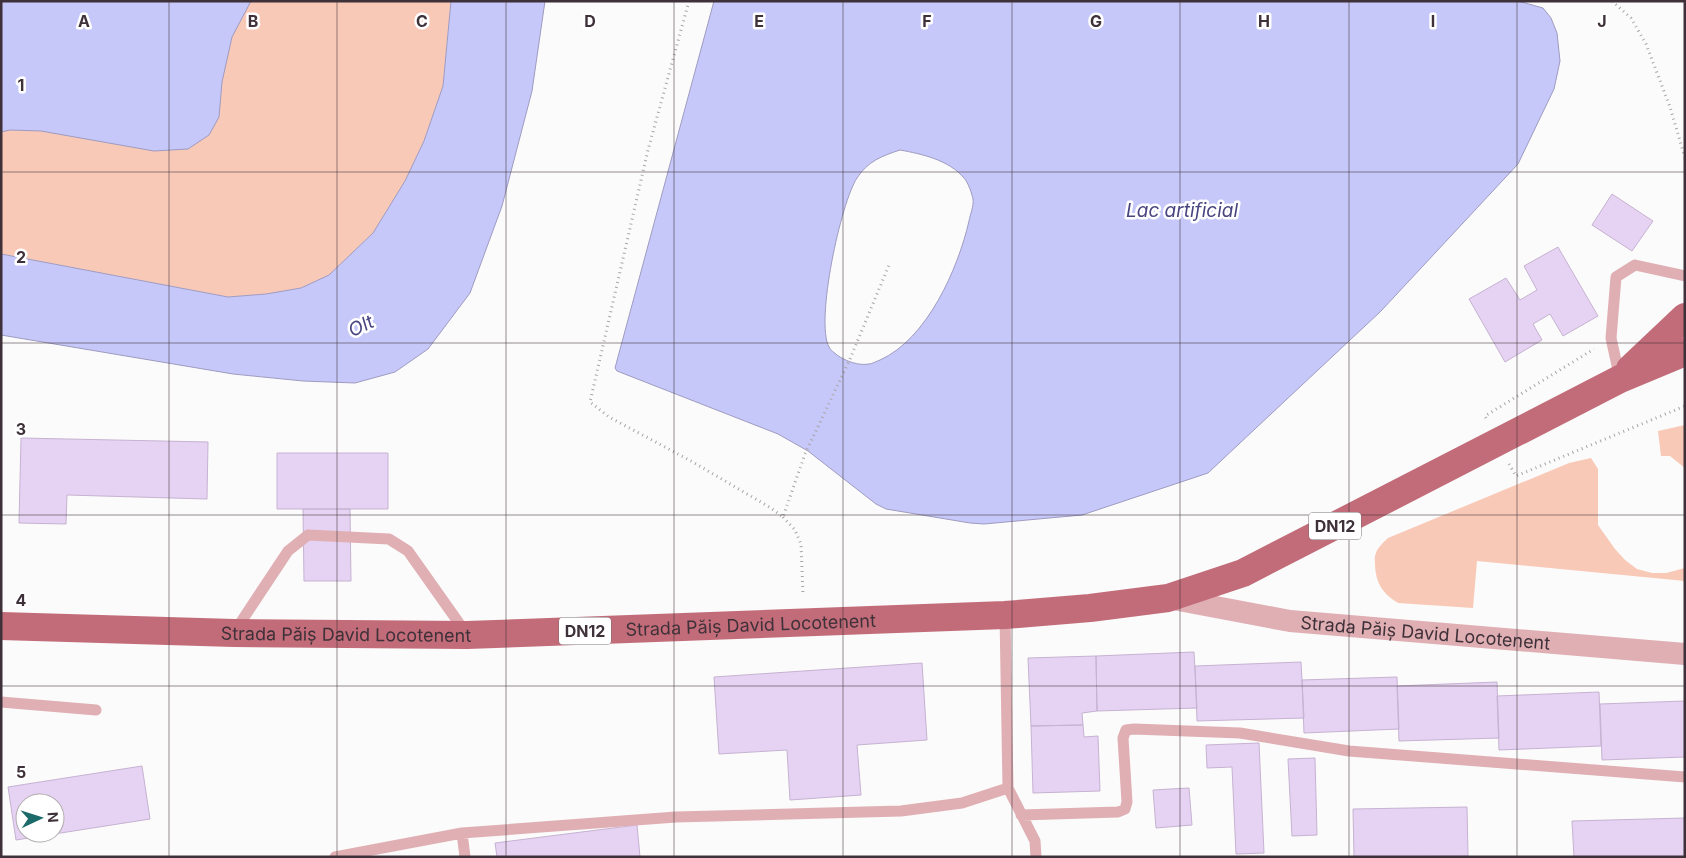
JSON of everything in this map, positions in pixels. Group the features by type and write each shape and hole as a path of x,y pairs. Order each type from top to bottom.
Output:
{"main road":[{"name":"Strada Păiș David Locotenent","path":"1620,379 1685,317"},
{"name":"Strada Păiș David Locotenent","path":"1,626 234,633 467,635 1005,615 1090,608 1168,598 1243,573 1620,379 1685,353"}],"street":[{"name":"Strada Păiș David Locotenent","path":"1168,598 1290,621 1685,654"}],"lane":[{"path":"1620,379 1611,338 1616,277 1635,265 1685,276"},
{"path":"234,633 288,551 308,535 389,539 408,551 467,635"},
{"path":"1005,615 1008,788 1035,841 1036,857"},
{"path":"1,702 96,710"},
{"path":"1021,815 1118,812 1124,809 1127,802 1124,738 1126,730 1134,729 1240,733 1349,751 1685,777"},
{"path":"335,857 462,833 676,818 901,811 962,804 1008,788"},
{"path":"462,833 466,857"}],"path":[{"path":"690,1 648,150 590,402 609,417 699,466 783,517 795,530 801,544 804,623"},
{"path":"1612,1 1631,18 1646,44 1670,107 1685,158"},
{"path":"783,517 806,454 850,359 889,265"}],"shaded area":[{"path":"1,1 451,1 443,86 424,141 405,181 373,233 329,275 301,288 266,294 228,297 1,254"},
{"path":"1685,425 1685,468 1670,456 1661,456 1658,431"},
{"path":"1591,458 1598,469 1598,525 1615,549 1637,569 1652,573 1666,573 1685,568 1685,581 1477,561 1473,608 1398,603 1384,591 1378,582 1375,556 1379,547 1388,538 1569,463"}],"water":[{"path":"1,1 251,1 232,37 222,82 219,117 209,135 188,149 154,151 41,131 10,130 1,132"},
{"name":"Olt","path":"451,1 545,1 532,91 502,206 470,293 428,349 395,372 355,383 303,381 233,374 1,335 1,254 228,297 266,294 301,288 329,275 373,233 405,181 424,141 443,86"},
{"name":"Lac artificial","path":"714,1 1518,1 1543,8 1551,18 1557,33 1560,61 1554,89 1518,164 1381,311 1208,473 1082,515 984,524 886,509 876,504 808,451 778,434 617,371 615,368","holes":["900,150 943,162 958,172 971,191 973,199 972,210 957,260 938,301 926,319 897,350 872,364 857,364 844,359 831,350 826,333 827,288 837,235 851,191 861,172 881,157"]}],"building":[{"path":"1612,194 1653,221 1632,251 1592,225"},
{"path":"1558,247 1598,316 1563,336 1550,314 1533,324 1542,340 1505,362 1469,299 1506,278 1520,300 1537,290 1524,266"},
{"path":"21,438 208,442 207,499 67,495 66,524 19,523"},
{"path":"277,453 388,453 388,509 277,509"},
{"path":"303,509 350,509 351,581 304,581"},
{"path":"1194,652 1197,708 1097,711 1096,656"},
{"path":"1096,656 1097,711 1082,713 1083,725 1031,726 1028,658"},
{"path":"1301,662 1304,718 1197,721 1195,666"},
{"path":"922,663 927,740 857,745 861,795 790,800 787,750 719,754 714,677"},
{"path":"1397,677 1399,729 1304,733 1302,680"},
{"path":"1497,682 1499,738 1399,741 1397,686"},
{"path":"1599,692 1601,746 1499,750 1497,696"},
{"path":"1685,701 1685,757 1602,760 1600,704"},
{"path":"1083,725 1084,737 1098,736 1100,791 1033,793 1031,726"},
{"path":"1259,743 1264,853 1236,854 1232,767 1207,768 1206,745"},
{"path":"1315,758 1317,835 1292,836 1288,759"},
{"path":"142,766 150,819 65,832 65,793 15,793 15,833 8,787"},
{"path":"1189,788 1192,825 1156,828 1153,790"},
{"path":"1467,807 1468,856 1354,857 1353,809"},
{"path":"1685,818 1685,857 1574,857 1572,821"},
{"path":"637,825 640,857 497,857 495,843"}]}
